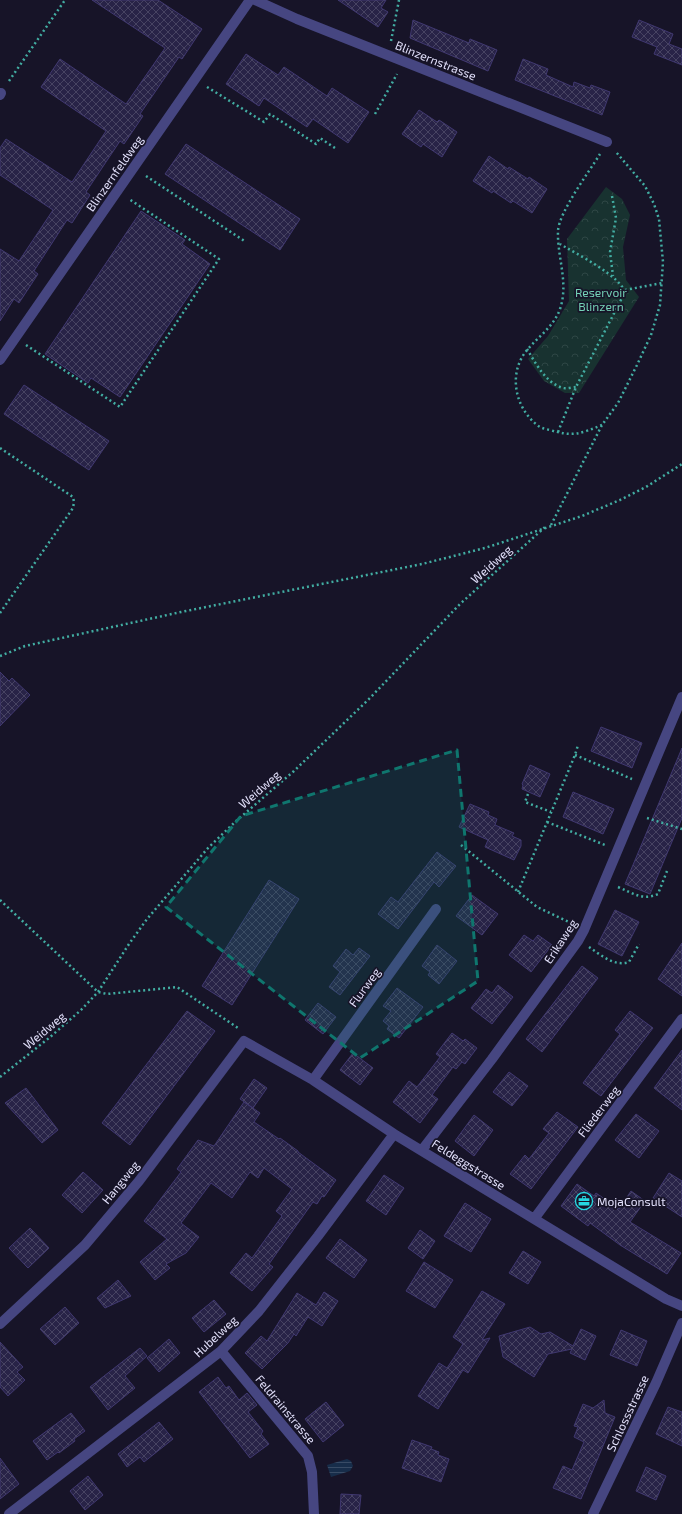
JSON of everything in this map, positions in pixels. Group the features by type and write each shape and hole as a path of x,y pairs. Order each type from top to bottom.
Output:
{"street":[{"name":"Blinzernfeldweg","path":"0,360 250,0"},
{"name":"Blinzernstrasse","path":"255,0 297,19 607,142"},
{"name":"Erikaweg","path":"422,1150 492,1059 578,941 605,882 682,697"},
{"name":"Flurweg","path":"313,1080 436,909"},
{"name":"Fliederweg","path":"534,1219 682,1019"},
{"name":"Feldeggstrasse","path":"244,1041 313,1080 394,1134 666,1299 682,1306"},
{"name":"Hangweg","path":"0,1324 85,1245 139,1181 244,1041"},
{"name":"Hubelweg","path":"9,1514 221,1351 259,1312 394,1134"},
{"name":"Schlossstrasse","path":"594,1514 656,1383 682,1323"},
{"name":"Feldrainstrasse","path":"221,1351 308,1456 312,1472 314,1514"}],"path":[{"path":"0,94 65,0"},
{"path":"388,55 399,0"},
{"path":"375,114 403,61"},
{"path":"195,80 264,122 270,114 316,144 320,138 335,148"},
{"path":"551,526 602,425 618,403 637,365 651,335 660,305 663,262 659,219 654,204 640,180 607,142 562,215 558,230 564,287 560,309 543,334 527,349 520,364 516,380 516,392 520,404 527,416 539,427 567,434 577,434 602,425"},
{"path":"134,168 246,242"},
{"path":"16,338 120,407 219,259 117,191"},
{"path":"612,196 616,218 610,252 613,276"},
{"path":"558,432 576,387 625,290 622,284 613,276 559,244"},
{"path":"625,290 662,283"},
{"path":"527,349 536,365 545,376 554,383 564,388 576,387"},
{"path":"0,448 73,497 74,502 73,508 0,613"},
{"name":"Weidweg","path":"0,656 26,646 181,612 422,564 485,548 582,516 620,500 646,487 682,464"},
{"name":"Weidweg","path":"0,1077 49,1038 81,1010 98,992 147,920 208,848 235,822 294,771 369,698 460,604 545,528"},
{"path":"518,892 548,822 578,745"},
{"path":"575,755 646,784"},
{"path":"528,794 525,802 552,812"},
{"path":"634,813 682,829"},
{"path":"548,822 606,845"},
{"path":"461,845 537,907 584,930"},
{"path":"605,882 644,898 651,897 658,894 666,871"},
{"path":"0,900 98,992 107,994 176,987 238,1028"},
{"path":"578,941 616,964 628,962 639,944"}],"highlighted area":[{"path":"457,750 478,981 360,1058 166,907 241,816"}],"green space":[{"name":"Reservoir Blinzern","path":"606,187 622,199 630,215 623,247 626,280 639,297 579,393 565,393 544,381 528,359 548,336 569,301 567,239"}],"water":[{"path":"347,1459 351,1461 353,1466 350,1471 331,1477 327,1465"}],"building":[{"path":"92,0 158,0 202,29 182,59 179,57 140,114 143,116 124,144 120,141 86,192 90,195 72,223 67,220 34,271 38,274 19,303 14,299 0,321 0,249 19,261 53,210 0,175 0,148 6,139 72,182 106,131 41,87 60,59 126,104 165,48"},
{"path":"338,0 386,0 381,8 388,12 378,27"},
{"path":"413,20 469,43 470,39 497,50 488,71 410,38"},
{"path":"639,20 673,34 669,44 682,49 682,65 654,54 657,47 632,37"},
{"path":"246,54 278,75 284,67 327,96 332,88 369,112 348,143 313,119 307,127 264,98 259,106 226,84"},
{"path":"523,59 548,69 546,75 573,87 574,82 590,88 591,85 610,92 602,115 515,80"},
{"path":"419,110 437,122 439,120 457,132 442,157 423,144 421,147 402,134"},
{"path":"186,144 300,219 280,250 165,174"},
{"path":"489,156 508,169 509,167 528,179 529,177 547,189 532,213 513,201 511,203 493,191 492,193 473,181"},
{"path":"141,211 185,240 182,244 210,264 120,397 91,378 88,383 45,354"},
{"path":"24,385 109,441 89,470 4,414"},
{"path":"0,672 9,681 12,678 30,695 0,726"},
{"path":"601,727 642,743 632,768 591,751"},
{"path":"682,748 682,818 650,894 625,884"},
{"path":"530,765 550,774 540,797 522,789 522,784"},
{"path":"573,792 614,809 603,834 563,817"},
{"path":"470,804 489,812 488,815 497,819 495,825 514,833 512,836 521,840 521,846 514,860 485,847 488,840 459,827"},
{"path":"437,852 456,866 439,887 434,882 398,929 378,914 391,897 398,902"},
{"path":"269,880 299,899 232,1005 202,986"},
{"path":"472,895 498,914 482,935 456,916"},
{"path":"615,910 639,922 622,956 598,944"},
{"path":"524,935 533,941 538,935 552,945 531,972 509,955"},
{"path":"682,943 682,996 658,979"},
{"path":"437,945 457,961 439,984 428,975 430,972 422,966"},
{"path":"359,948 370,956 340,995 329,987 340,972 333,966 346,949 353,955"},
{"path":"582,966 598,978 542,1052 526,1039"},
{"path":"498,985 513,997 492,1024 471,1008 486,989 492,993"},
{"path":"397,988 423,1007 399,1038 387,1029 389,1026 383,1021 391,1011 383,1006"},
{"path":"318,1003 336,1017 323,1034 305,1020"},
{"path":"187,1011 215,1031 130,1145 102,1123"},
{"path":"630,1011 653,1028 601,1096 583,1083 620,1034 615,1030"},
{"path":"452,1033 463,1041 465,1039 477,1048 465,1064 462,1062 456,1069 453,1067 432,1095 438,1099 420,1123 393,1102 409,1081 417,1087 440,1057 436,1054"},
{"path":"682,1050 682,1110 654,1088"},
{"path":"353,1053 373,1068 360,1085 340,1070"},
{"path":"509,1072 528,1086 512,1106 493,1092"},
{"path":"254,1079 267,1088 253,1108 240,1099"},
{"path":"26,1088 58,1130 42,1143 5,1103"},
{"path":"244,1102 260,1113 254,1122 279,1139 280,1138 336,1180 317,1204 313,1202 269,1264 273,1267 252,1291 230,1273 246,1253 252,1258 282,1216 276,1211 292,1189 264,1168 258,1178 250,1172 232,1198 211,1183 181,1223 199,1237 186,1253 166,1264 170,1268 155,1280 140,1262 167,1239 144,1221 181,1172 177,1169 198,1140 214,1146"},
{"path":"557,1112 578,1127 531,1189 510,1174 525,1155 529,1159 549,1133 543,1129"},
{"path":"636,1114 659,1131 639,1158 615,1140"},
{"path":"474,1115 493,1130 474,1156 455,1141"},
{"path":"83,1172 103,1190 82,1213 62,1195"},
{"path":"669,1173 682,1181 682,1217 653,1198"},
{"path":"384,1175 404,1188 386,1215 366,1201"},
{"path":"577,1184 594,1196 596,1193 619,1209 631,1191 645,1201 630,1222 681,1253 667,1274 620,1245 590,1223 588,1226 561,1206"},
{"path":"465,1203 491,1219 471,1252 444,1236"},
{"path":"30,1228 49,1248 28,1268 9,1248"},
{"path":"420,1230 435,1241 423,1259 408,1248"},
{"path":"340,1239 367,1260 354,1278 326,1258"},
{"path":"523,1251 541,1262 528,1284 509,1273"},
{"path":"424,1262 453,1280 435,1308 406,1291"},
{"path":"118,1280 131,1296 105,1308 97,1298"},
{"path":"482,1291 505,1304 482,1340 490,1338 468,1373 463,1370 438,1409 418,1396 439,1363 447,1368 463,1344 453,1337"},
{"path":"324,1292 338,1301 322,1326 308,1317 296,1336 294,1334 288,1343 262,1369 245,1353 261,1336 267,1341 297,1293 316,1305"},
{"path":"214,1300 226,1314 204,1332 192,1318"},
{"path":"65,1307 79,1323 55,1345 40,1329"},
{"path":"530,1327 541,1334 550,1332 573,1346 581,1329 596,1336 585,1360 570,1353 572,1349 548,1354 534,1377 503,1357 499,1336"},
{"path":"621,1330 647,1341 637,1366 610,1355"},
{"path":"169,1339 180,1353 159,1372 147,1358"},
{"path":"0,1342 23,1367 17,1372 25,1380 8,1396 0,1387"},
{"path":"140,1348 147,1356 125,1376 135,1388 108,1410 90,1387"},
{"path":"218,1377 226,1388 229,1386 239,1400 247,1393 257,1405 248,1412 263,1431 261,1434 269,1444 250,1458 199,1392"},
{"path":"604,1400 605,1413 615,1417 581,1499 553,1488 563,1466 572,1470 584,1442 574,1437 578,1427 574,1426 583,1404 593,1408"},
{"path":"326,1402 344,1425 323,1442 305,1419"},
{"path":"668,1407 682,1412 682,1446 656,1434"},
{"path":"71,1413 85,1431 74,1439 75,1441 47,1460 33,1441"},
{"path":"159,1422 173,1439 144,1462 140,1457 127,1467 118,1454"},
{"path":"412,1440 432,1447 431,1449 439,1452 438,1455 449,1459 441,1482 402,1468"},
{"path":"0,1458 19,1484 0,1499"},
{"path":"646,1467 666,1476 656,1500 636,1491"},
{"path":"88,1476 103,1495 85,1510 70,1491"},
{"path":"341,1494 361,1495 359,1514 340,1514"}],"place":[{"name":"MojaConsult","path":"584,1201"}]}
